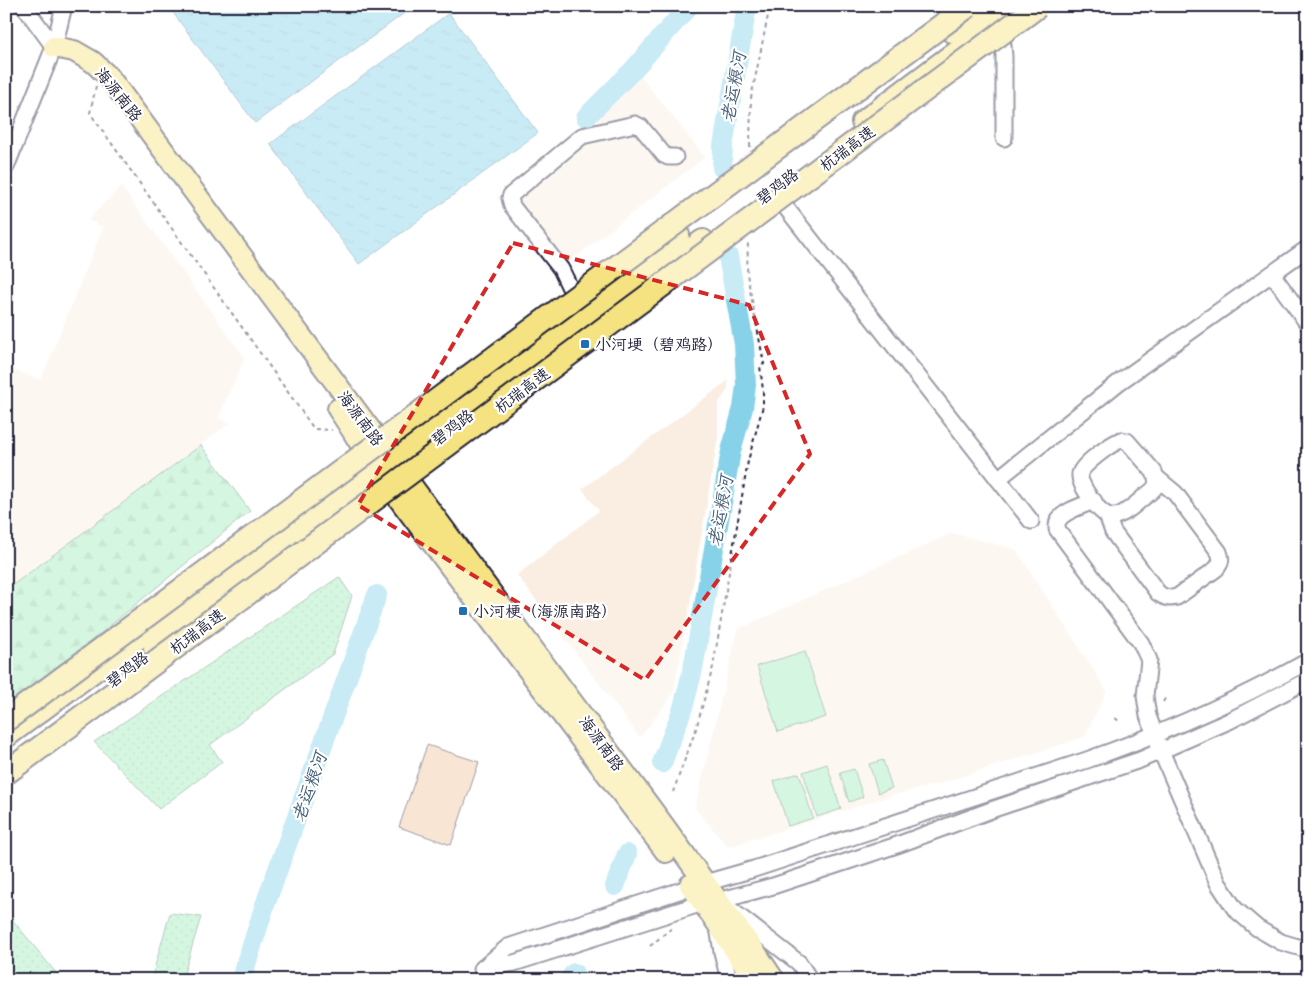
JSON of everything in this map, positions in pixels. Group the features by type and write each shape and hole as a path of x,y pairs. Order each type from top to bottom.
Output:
{"highway":[{"path":"6,720 747,162 950,6"},
{"name":"碧鸡路","path":"6,760 385,465 584,306 983,10 1018,6"},
{"name":"杭瑞高速","path":"6,773 1038,6"},
{"path":"747,162 983,10"},
{"name":"碧鸡路","path":"6,736 772,190 983,10"}],"main road":[{"name":"海源南路","path":"54,47 96,82 353,430 385,465"},
{"name":"海源南路","path":"54,47 74,51 93,62 109,77 385,465 698,885 756,953 774,980"},
{"name":"海源南路","path":"711,902 717,923 754,980"}],"street":[{"path":"24,6 54,47"},
{"path":"6,167 54,47 64,6"},
{"path":"983,10 1004,56 1004,138"},
{"path":"584,306 570,288 562,269 512,206 511,195 582,136 635,124 641,127 664,155 675,157"},
{"path":"772,190 1031,521"},
{"path":"998,479 1118,383 1308,248"},
{"path":"1272,274 1308,324"},
{"path":"1107,515 1113,532 1158,594 1164,598 1177,597 1216,569 1220,564 1219,552 1175,493 1157,478 1127,441 1114,442 1083,467 1080,473 1082,486 1102,511 1107,515 1114,516 1120,515 1153,491 1157,485 1157,478"},
{"path":"1094,501 1061,516 1057,522 1057,529 1142,643 1149,660 1145,696 1148,716 1161,751 1218,883 1235,909 1257,928 1281,942 1308,950"},
{"path":"483,974 508,947 698,885 754,869 1131,745 1246,694 1308,661"},
{"path":"483,974 711,902 773,886 897,846 994,809 1123,766 1229,721 1308,680"},
{"path":"711,902 799,963 810,980"},
{"path":"717,923 729,980"}],"path":[{"path":"747,162 751,98 770,6"},
{"path":"96,82 90,113 314,430 353,430"},
{"path":"673,792 696,729 713,668 748,461 762,406 763,390 760,366 764,364 747,274 748,236"},
{"path":"1163,702 1166,697"},
{"path":"1115,718 1119,721"}],"highlighted area":[{"path":"513,243 749,305 810,454 645,680 358,505"}],"shaded area":[{"path":"640,75 705,157 556,272 497,197 589,126"},
{"path":"121,186 245,358 218,418 230,423 6,590 6,367 41,380 103,227 88,220"},
{"path":"729,380 727,391 718,404 718,437 673,694 640,738 517,575 599,511 582,489"},
{"path":"952,533 1016,549 1107,691 1084,737 936,785 897,794 728,847 695,808 738,629"}],"green space":[{"path":"201,445 250,511 90,642 6,705 6,590"},
{"path":"339,577 352,596 333,654 210,745 222,762 159,809 94,742"},
{"path":"805,651 826,717 778,732 757,666"},
{"path":"883,760 892,788 878,793 869,764"},
{"path":"827,764 841,809 817,817 803,772"},
{"path":"854,769 863,797 849,802 840,773"},
{"path":"799,773 813,818 788,826 774,781"},
{"path":"6,912 62,980 6,980"},
{"path":"170,913 201,917 182,980 151,980"}],"water":[{"path":"168,6 414,6 255,123"},
{"path":"449,13 538,133 359,264 270,144"}],"building":[{"path":"427,745 479,762 451,845 399,827"}],"waterway":[{"name":"老运粮河","path":"586,117 633,70 689,6"},
{"name":"老运粮河","path":"722,168 723,146 747,6"},
{"name":"老运粮河","path":"662,763 683,708 693,669 731,451 743,408 746,385 744,344 728,256"},
{"name":"老运粮河","path":"241,980 265,905 377,595"},
{"name":"老运粮河","path":"615,886 627,854"},
{"name":"老运粮河","path":"569,980 574,973"}],"place":[{"name":"小河埂（碧鸡路）","path":"585,344"},
{"name":"小河梗（海源南路）","path":"463,611"}]}
